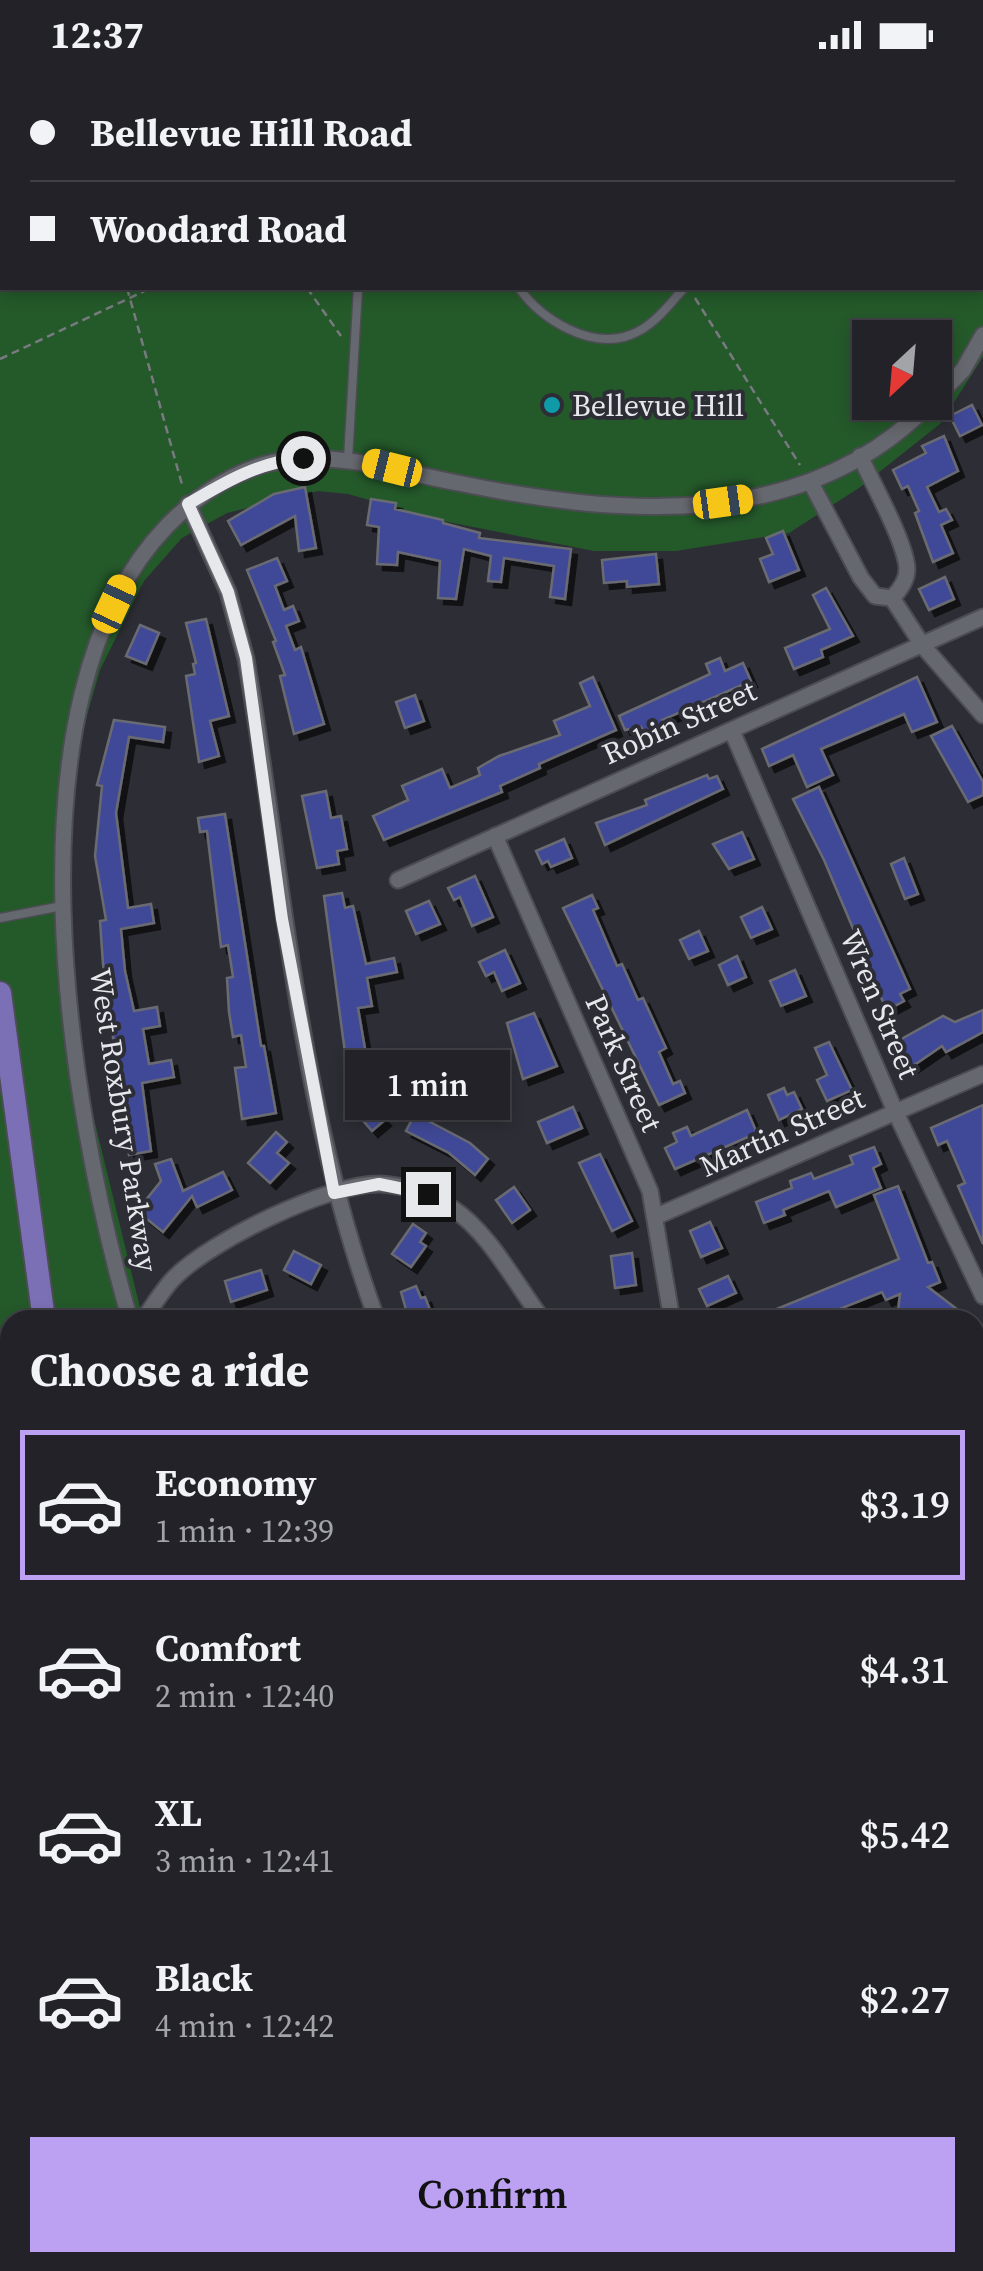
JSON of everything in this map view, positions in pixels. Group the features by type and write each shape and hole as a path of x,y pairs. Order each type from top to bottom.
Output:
{"main road":[{"path":"0,993 43,1310"}],"street":[{"name":"West Roxbury Parkway","path":"952,381 983,335"},
{"name":"West Roxbury Parkway","path":"127,1310 109,1248 76,1050 59,869 64,775 81,692 128,574 188,504 238,474 282,460 348,459 556,503 664,510 752,498 811,484 860,456 908,420"},
{"path":"811,484 861,578 875,596 892,598 901,590 907,570 891,522 860,456"},
{"path":"188,504 228,592 246,658 282,919 334,1193 373,1310"},
{"path":"892,598 922,646 983,715"},
{"name":"Robin Street","path":"398,880 983,617"},
{"name":"Wren Street","path":"732,731 895,1111 983,1296"},
{"name":"Park Street","path":"494,836 658,1216 671,1310"},
{"name":"Martin Street","path":"658,1216 983,1074"},
{"path":"150,1310 173,1278 240,1229 334,1193 379,1184 428,1194 456,1211 480,1235 536,1310"}],"lane":[{"path":"348,459 358,290"},
{"path":"521,290 562,326 615,339 650,323 684,290"},
{"path":"0,918 62,906"}],"path":[{"path":"128,290 188,504"},
{"path":"0,359 144,290"},
{"path":"309,290 352,352"},
{"path":"687,290 811,484"}],"green space":[{"path":"0,290 983,290 983,357 952,405 952,320 852,320 852,420 943,420 859,488 789,533 676,551 594,551 443,521 348,494 318,491 227,513 182,538 144,581 100,670 75,757 65,822 79,1057 141,1310 0,1310"}],"building":[{"path":"972,405 982,425 960,436 952,415"},
{"path":"944,436 958,471 927,487 939,512 946,509 952,520 941,525 953,553 933,562 915,513 919,511 908,486 902,489 893,470 926,453 922,446"},
{"path":"305,487 316,548 299,551 295,516 241,545 228,521 274,494"},
{"path":"371,499 396,503 395,509 480,533 479,538 571,549 565,599 550,597 554,566 504,558 501,582 488,581 491,556 464,549 456,599 438,598 440,561 398,552 397,565 377,564 379,527 367,525"},
{"path":"783,531 799,570 769,582 760,559 773,554 766,538"},
{"path":"656,554 659,584 627,587 627,581 604,583 602,560"},
{"path":"277,558 287,581 275,586 284,610 293,606 299,621 286,626 295,650 301,647 324,724 294,734 280,676 285,675 273,642 276,641 247,570"},
{"path":"945,577 954,599 929,610 919,589"},
{"path":"826,588 853,636 821,650 823,657 794,669 785,648 830,629 813,595"},
{"path":"206,619 229,716 210,721 219,756 199,762 186,676 195,674 196,663 186,623"},
{"path":"140,625 159,633 146,664 126,656"},
{"path":"720,658 725,671 743,663 751,681 662,720 665,726 645,735 641,727 625,730 619,716 710,674 706,664"},
{"path":"593,677 616,730 539,764 540,768 500,786 502,792 384,840 373,816 408,800 402,786 442,769 450,788 480,775 478,768 499,756 560,735 554,721 590,706 580,683"},
{"path":"917,677 937,722 912,732 904,714 821,749 833,775 807,787 793,755 769,766 762,749"},
{"path":"415,695 424,721 405,728 396,702"},
{"path":"114,720 165,727 163,742 129,737 116,813 128,908 151,904 154,923 121,929 125,971 134,1011 157,1007 160,1026 143,1029 149,1064 171,1060 174,1077 142,1083 151,1151 129,1155 103,964 100,921 106,920 95,856 102,786 97,785"},
{"path":"952,726 983,782 983,795 968,802 931,736"},
{"path":"707,775 709,779 717,776 723,789 605,845 596,823 647,805 645,800"},
{"path":"819,787 910,989 900,994 904,1001 887,1010 856,946 860,945 824,860 793,799"},
{"path":"326,791 331,818 341,816 347,849 337,851 339,864 317,868 302,796"},
{"path":"225,814 261,1046 276,1113 242,1119 235,1068 246,1067 241,1035 233,1037 229,1012 227,978 233,977 228,945 221,947 207,831 200,832 198,818"},
{"path":"742,832 754,859 729,869 713,844"},
{"path":"564,839 572,858 551,867 548,861 542,864 536,851"},
{"path":"904,858 918,894 905,899 891,864"},
{"path":"475,876 493,917 472,926 460,897 454,900 448,888"},
{"path":"342,893 345,908 353,906 366,964 394,958 397,972 367,978 372,1006 358,1008 369,1072 348,1075 324,896"},
{"path":"592,895 598,908 593,910 617,966 622,964 638,1000 643,998 666,1048 659,1052 673,1084 680,1081 685,1093 659,1105 563,908"},
{"path":"429,901 440,924 416,934 406,911"},
{"path":"762,907 772,929 751,938 741,917"},
{"path":"699,931 708,951 689,959 680,940"},
{"path":"505,950 520,983 502,991 494,972 486,976 479,962"},
{"path":"737,956 746,977 728,985 719,965"},
{"path":"795,970 806,996 781,1006 770,981"},
{"path":"983,1010 983,1032 946,1052 942,1046 910,1068 896,1042 943,1016 955,1022"},
{"path":"534,1013 557,1066 523,1079 507,1023"},
{"path":"829,1042 852,1090 827,1101 817,1080 827,1075 815,1048"},
{"path":"784,1088 787,1095 794,1092 802,1109 779,1120 768,1095"},
{"path":"365,1098 385,1120 372,1131 353,1109"},
{"path":"983,1105 983,1244 958,1186 965,1183 947,1141 938,1145 931,1128"},
{"path":"573,1107 582,1128 547,1143 538,1122"},
{"path":"747,1110 757,1133 675,1169 665,1148 677,1142 673,1133 687,1127 691,1136"},
{"path":"415,1114 470,1143 488,1159 475,1175 449,1153 406,1131"},
{"path":"276,1132 287,1142 277,1153 289,1163 270,1183 248,1163"},
{"path":"874,1147 881,1164 873,1168 881,1188 836,1207 829,1191 783,1210 785,1215 764,1223 756,1202 792,1188 790,1181 811,1173 814,1179 853,1164 850,1156"},
{"path":"600,1154 632,1221 612,1231 579,1163"},
{"path":"171,1159 183,1191 223,1172 232,1190 197,1207 192,1196 163,1232 137,1211 161,1181 155,1164"},
{"path":"898,1186 928,1263 932,1262 940,1282 928,1287 958,1310 898,1310 900,1294 886,1300 882,1292 837,1310 774,1310 899,1259 874,1195"},
{"path":"514,1187 530,1210 512,1223 496,1200"},
{"path":"710,1222 722,1248 701,1257 690,1231"},
{"path":"413,1224 426,1233 420,1242 426,1246 411,1267 392,1254"},
{"path":"294,1251 321,1265 311,1284 284,1270"},
{"path":"632,1253 636,1285 615,1288 611,1256"},
{"path":"261,1270 267,1290 231,1302 225,1281"},
{"path":"728,1276 736,1293 707,1306 699,1289"},
{"path":"416,1286 430,1310 406,1310 401,1292"}],"place":[{"name":"Bellevue Hill","path":"552,405"}],"route":[{"path":"303,458 282,460 238,474 188,504 228,592 246,658 282,919 334,1193 379,1184 428,1194"}]}
